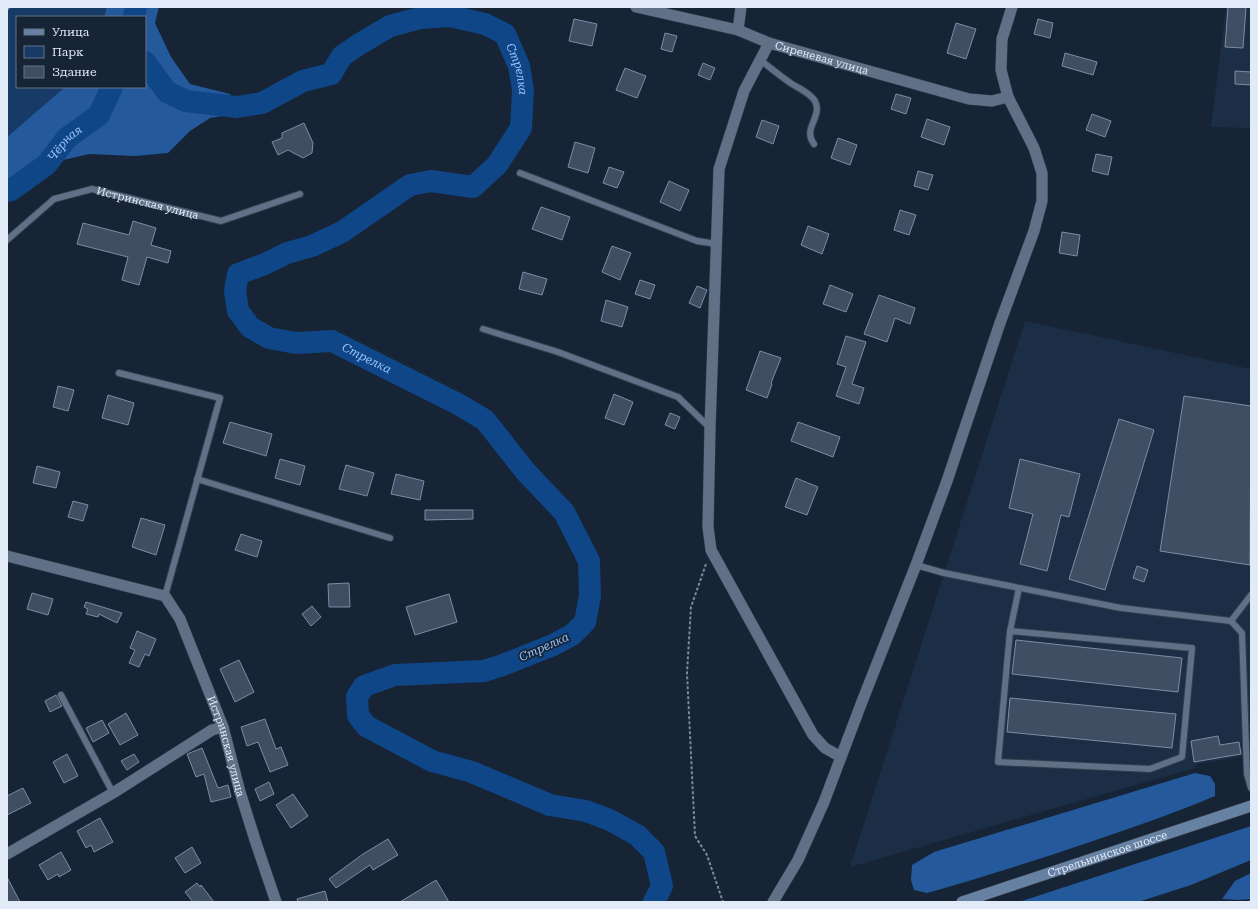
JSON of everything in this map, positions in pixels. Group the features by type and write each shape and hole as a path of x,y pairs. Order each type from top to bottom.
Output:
{"main road":[{"name":"Стрельнинское шоссе","path":"962,902 1251,806"}],"street":[{"name":"Сиреневая улица","path":"636,7 738,30 769,43 969,99 992,101 1008,97"},
{"path":"738,30 740,7"},
{"path":"773,902 798,860 824,802 916,565 947,480 1000,323 1034,231 1042,201 1042,173 1034,148 1008,97 1001,70 1002,39 1012,7"},
{"path":"769,43 744,91 719,169 708,527 711,550 814,735 825,748 841,757"},
{"path":"7,556 165,596"},
{"name":"Истринская улица","path":"165,596 180,619 224,727 240,792 276,902"},
{"path":"7,854 113,794 212,730 224,727"}],"lane":[{"path":"760,60 793,85 810,95 815,102 817,113 810,132 810,138 814,144"},
{"path":"520,173 698,241 717,244"},
{"name":"Истринская улица","path":"7,240 54,199 92,189 221,221 300,194"},
{"path":"483,329 558,352 678,397 710,428"},
{"path":"119,373 220,398 165,596"},
{"path":"197,479 390,538"},
{"path":"916,565 944,573 1121,608 1231,621 1242,634 1247,774 1251,788"},
{"path":"1010,631 1192,648 1182,757 1150,769 998,762 1010,631 1019,588"},
{"path":"1231,621 1251,595"},
{"path":"61,694 113,794"}],"path":[{"path":"7,10 10,7"},
{"path":"711,550 691,607 687,673 695,836 707,854 723,902"}],"shaded area":[{"path":"107,7 159,7 155,23 171,57 190,84 230,94 235,114 210,118 190,131 168,153 135,156 89,154 46,164 14,185 7,193 7,137 64,88 146,88 146,16 104,16"},
{"path":"1226,7 1251,7 1251,128 1211,127"},
{"path":"1025,321 1251,369 1251,755 1197,764 1195,768 850,867"},
{"path":"1195,773 1210,776 1215,784 1215,796 1139,825 1010,868 927,893 914,890 911,880 912,865 934,852"},
{"path":"1251,826 1251,860 1191,885 1138,902 1019,902"},
{"path":"1251,873 1251,899 1222,899 1235,881"}],"green space":[{"path":"7,7 107,7 104,16 16,16 16,88 64,88 7,137"}],"building":[{"path":"1228,7 1246,7 1243,48 1225,47"},
{"path":"574,19 597,24 592,46 569,41"},
{"path":"1038,19 1053,23 1050,38 1034,34"},
{"path":"956,23 976,29 966,59 947,53"},
{"path":"665,33 677,36 672,52 661,49"},
{"path":"1065,53 1097,62 1093,75 1062,66"},
{"path":"703,63 715,68 710,80 698,75"},
{"path":"625,68 646,76 637,98 616,90"},
{"path":"1235,71 1251,72 1251,85 1235,84"},
{"path":"896,94 911,98 906,114 891,109"},
{"path":"1092,114 1111,121 1105,137 1086,130"},
{"path":"927,119 950,127 944,145 921,137"},
{"path":"762,120 779,126 773,144 756,137"},
{"path":"304,123 313,143 312,153 303,158 288,150 278,155 272,142 282,138 282,133"},
{"path":"838,138 857,145 850,165 831,158"},
{"path":"575,142 595,148 588,173 568,167"},
{"path":"1096,154 1112,157 1108,175 1092,171"},
{"path":"609,167 624,172 617,188 603,183"},
{"path":"918,171 933,175 928,190 914,186"},
{"path":"669,181 689,190 680,211 660,202"},
{"path":"541,207 570,217 562,240 532,229"},
{"path":"900,210 916,215 909,235 894,230"},
{"path":"133,221 156,228 151,245 171,251 168,263 147,257 139,285 122,280 128,257 77,244 83,223 129,235"},
{"path":"808,226 829,234 822,254 801,245"},
{"path":"1062,232 1080,235 1077,256 1059,253"},
{"path":"612,246 631,253 620,280 602,272"},
{"path":"523,272 547,279 542,295 519,289"},
{"path":"640,280 655,285 650,299 635,294"},
{"path":"830,285 853,294 846,312 823,304"},
{"path":"697,286 707,290 700,308 689,303"},
{"path":"879,295 915,308 910,324 895,318 887,342 864,334"},
{"path":"606,300 628,307 622,327 601,321"},
{"path":"846,336 866,342 852,384 864,388 859,404 836,396 846,367 837,364"},
{"path":"760,351 781,358 767,398 746,390"},
{"path":"58,386 74,390 68,411 53,407"},
{"path":"614,394 633,402 624,425 605,418"},
{"path":"108,395 134,403 128,425 102,418"},
{"path":"1184,396 1251,406 1250,565 1160,551"},
{"path":"670,413 680,417 675,429 665,425"},
{"path":"1119,419 1154,430 1105,590 1069,579"},
{"path":"230,422 272,434 266,456 223,443"},
{"path":"798,422 840,437 833,457 791,441"},
{"path":"280,459 305,466 300,485 275,478"},
{"path":"1020,459 1080,474 1069,517 1061,515 1047,571 1020,564 1033,514 1009,508"},
{"path":"346,465 374,473 367,496 339,489"},
{"path":"37,466 60,472 56,488 33,483"},
{"path":"396,474 424,481 420,500 391,494"},
{"path":"796,478 818,487 807,515 785,507"},
{"path":"73,501 88,505 83,521 68,517"},
{"path":"425,510 473,510 473,519 425,520"},
{"path":"141,518 165,525 156,555 132,547"},
{"path":"241,534 262,541 257,557 235,550"},
{"path":"1137,566 1148,570 1144,582 1133,578"},
{"path":"349,583 350,607 329,607 328,584"},
{"path":"32,593 53,599 48,615 27,609"},
{"path":"449,594 457,622 415,635 406,607"},
{"path":"86,602 122,613 117,623 99,614 98,617 86,614 88,609 84,607"},
{"path":"312,606 321,617 311,626 302,614"},
{"path":"137,631 156,639 149,656 145,654 139,667 129,663 135,650 130,648"},
{"path":"1016,640 1182,658 1178,692 1012,674"},
{"path":"239,660 254,692 235,702 220,669"},
{"path":"56,695 62,706 50,712 45,701"},
{"path":"1010,698 1176,714 1172,748 1007,732"},
{"path":"126,713 138,735 120,745 108,724"},
{"path":"265,719 276,749 281,747 288,765 270,772 258,742 247,746 241,727"},
{"path":"102,720 109,733 93,742 86,728"},
{"path":"1218,736 1220,745 1239,742 1241,754 1194,762 1191,741"},
{"path":"202,748 218,788 228,785 231,797 211,802 204,774 196,777 187,754"},
{"path":"67,754 78,776 64,783 53,762"},
{"path":"134,754 139,762 127,770 121,761"},
{"path":"269,782 274,794 260,801 255,789"},
{"path":"23,788 31,803 7,815 7,796"},
{"path":"293,794 308,816 291,828 276,805"},
{"path":"100,818 113,842 94,852 91,845 86,848 77,831"},
{"path":"388,839 398,855 373,870 370,865 336,888 329,879 363,854"},
{"path":"192,847 201,863 185,873 175,858"},
{"path":"61,852 71,870 59,877 58,874 48,880 39,865"},
{"path":"7,877 20,902 7,902"},
{"path":"436,880 449,902 400,902"},
{"path":"197,883 200,887 201,885 214,902 193,902 185,892"},
{"path":"325,891 328,902 298,902 297,899"}],"waterway":[{"name":"Стрелка","path":"134,16 136,7"},
{"name":"Стрелка","path":"146,63 167,92 186,101 237,107 262,103 303,81 331,74 342,56 390,26 420,18 450,16 485,24 505,34 519,66 523,90 521,128 497,165 473,187 431,181 410,185 342,232 312,246 287,253 265,264 238,274 235,291 238,311 250,327 269,338 296,343 332,341 458,404 485,420 526,472 564,512 589,561 590,596 585,622 572,635 553,645 484,671 395,675 364,686 357,697 358,715 366,726 432,761 472,772 550,805 586,811 610,820 637,835 654,852 662,886 654,902"},
{"name":"Чёрная","path":"7,191 11,190 46,165 67,138 99,115 112,88"}]}
